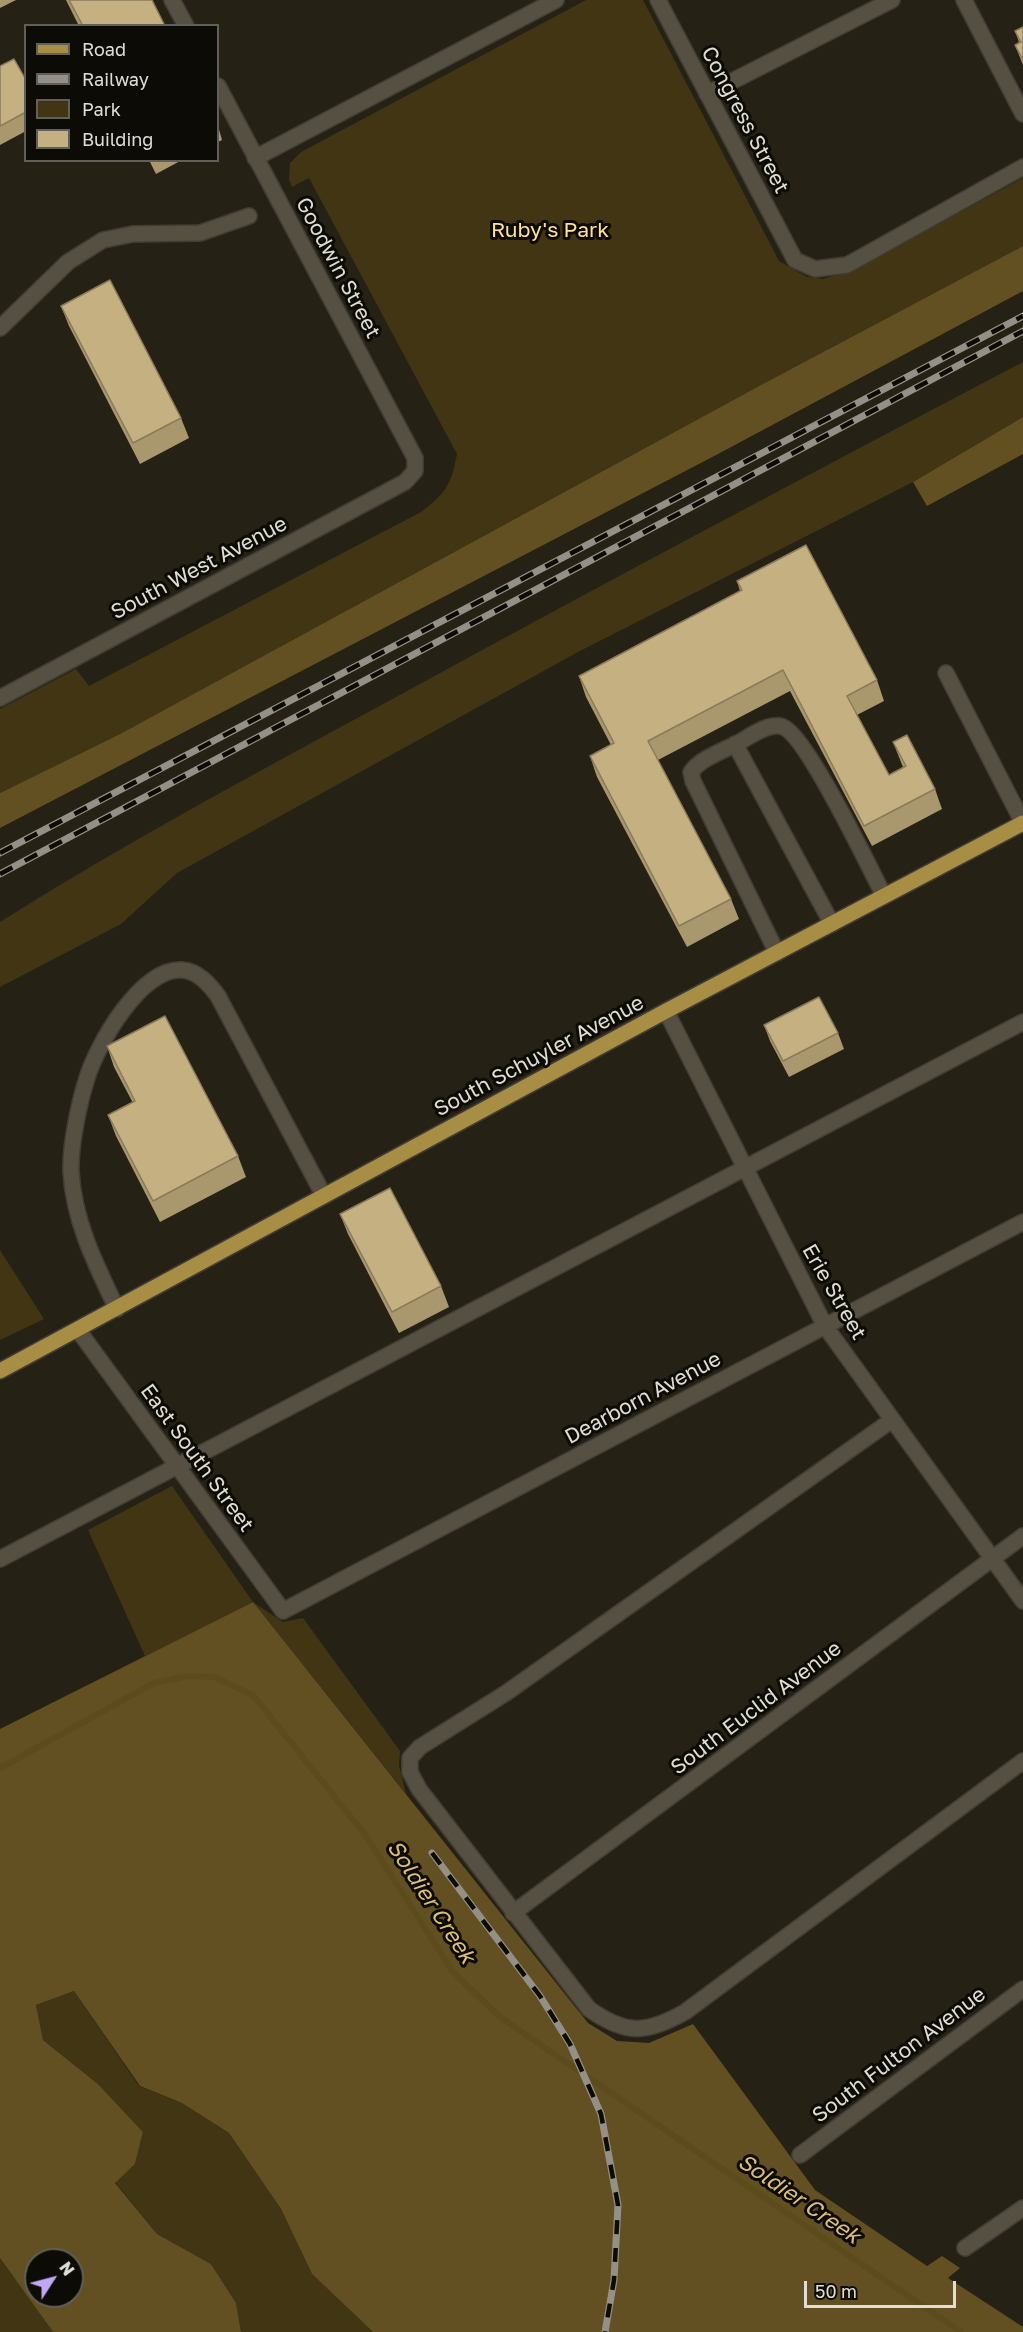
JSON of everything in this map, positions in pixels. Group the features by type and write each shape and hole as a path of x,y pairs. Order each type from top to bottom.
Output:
{"main road":[{"name":"South Schuyler Avenue","path":"0,1371 666,1011 1023,823"}],"street":[{"path":"172,0 185,24"},
{"path":"255,158 556,0"},
{"name":"Congress Street","path":"658,0 795,260 815,269 847,265 1023,167"},
{"path":"707,94 892,0"},
{"path":"964,0 1023,114"},
{"name":"Goodwin Street","path":"219,88 415,458 415,471"},
{"path":"0,327 69,262 103,240 133,234 200,233 249,216"},
{"name":"South West Avenue","path":"0,698 405,482 415,471"},
{"path":"946,673 1023,823"},
{"path":"777,953 693,782 691,771 695,765 766,728 779,725 790,730 807,752 884,896"},
{"path":"735,744 832,924"},
{"path":"117,1309 91,1254 77,1215 71,1170 87,1078 99,1047 140,990 155,979 182,970 197,975 218,996 324,1196"},
{"name":"Erie Street","path":"666,1011 825,1326 1023,1601"},
{"path":"0,1559 178,1468 1023,1022"},
{"name":"Dearborn Avenue","path":"283,1611 1023,1222"},
{"name":"East South Street","path":"78,1330 283,1611"},
{"path":"892,1420 516,1686 420,1747 410,1758 410,1772 419,1789 589,2009 606,2021 644,2030 661,2026 694,2005 1023,1761"},
{"name":"South Euclid Avenue","path":"513,1913 1023,1536"},
{"name":"South Fulton Avenue","path":"800,2155 1023,1989"},
{"path":"965,2248 1023,2208"}],"green space":[{"name":"Ruby's Park","path":"586,0 643,0 779,261 807,277 823,279 861,266 1023,178 1023,246 759,386 120,734 0,793 0,709 76,669 89,686 421,512 442,493 450,481 457,454 309,178 292,187 289,179 290,163 301,152"},
{"path":"1023,362 1023,417 913,482 578,652 177,873 121,924 0,987 0,922 47,893 191,809 466,659 704,530"},
{"path":"0,1250 44,1319 0,1340"},
{"path":"172,1486 253,1602 145,1656 88,1530"},
{"path":"253,1602 283,1622 303,1618 400,1751 399,1766 406,1794"},
{"path":"74,1991 139,2086 182,2103 229,2133 281,2209 312,2274 373,2332 241,2332 236,2303 211,2264 157,2234 115,2182 135,2164 143,2132 98,2084 43,2040 36,2005"},
{"path":"0,2258 24,2292 24,2308 36,2308 53,2332 0,2332"}],"shaded area":[{"path":"1023,246 1023,291 718,454 0,828 0,793 120,734 759,386"},
{"path":"1023,417 1023,454 927,506 913,482"},
{"path":"253,1602 588,2023 617,2041 649,2043 693,2024 815,2190 927,2266 942,2256 960,2268 948,2278 1023,2327 1023,2332 373,2332 312,2274 281,2209 229,2133 182,2103 140,2086 74,1991 36,2005 43,2040 98,2084 143,2132 135,2164 115,2183 157,2234 211,2264 236,2303 241,2332 53,2332 36,2308 84,2308 84,2248 24,2248 24,2292 0,2258 0,1729"}],"building":[{"path":"69,0 152,0 164,24 82,24"},
{"path":"1023,27 1023,60 1015,45 1021,42 1015,31"},
{"path":"14,59 24,76 24,113 0,126 0,66"},
{"path":"110,280 181,418 133,443 61,306"},
{"path":"806,545 877,680 847,696 889,775 906,766 893,742 907,735 935,789 864,826 783,670 648,741 731,899 679,926 590,756 614,743 579,676 742,590 737,581"},
{"path":"819,997 838,1033 783,1061 764,1025"},
{"path":"165,1016 238,1156 153,1201 108,1115 135,1101 107,1046"},
{"path":"390,1188 441,1286 392,1312 340,1214"}],"waterway":[{"name":"Soldier Creek","path":"0,1768 154,1683 188,1676 214,1677 253,1695 366,1836 453,1972 500,2017 961,2332"}],"railway":[{"path":"0,853 1023,316"},
{"path":"0,874 1023,331"},
{"path":"432,1853 540,1996 570,2044 601,2114 618,2205 614,2280 605,2332"}]}
